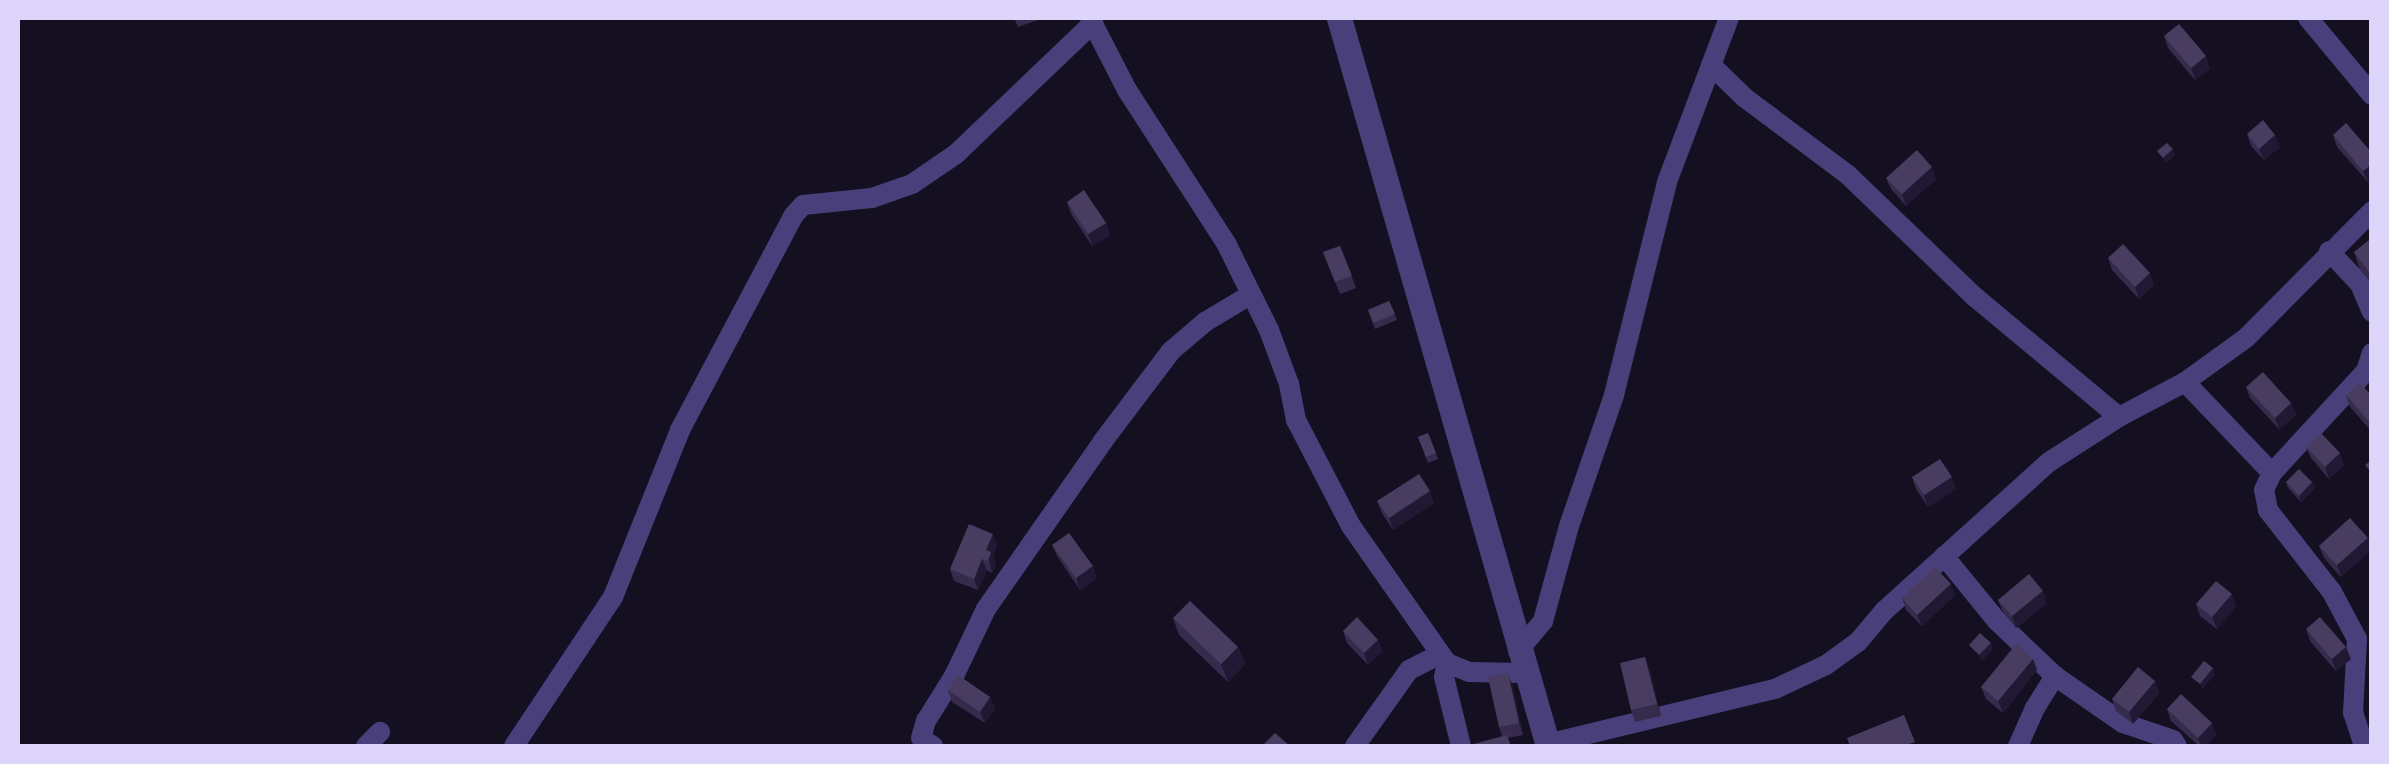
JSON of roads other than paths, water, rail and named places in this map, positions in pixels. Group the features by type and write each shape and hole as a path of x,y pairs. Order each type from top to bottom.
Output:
{"street":[{"path":"1339,18 1521,662 1548,745 1775,689 1826,666 1858,642 1884,611 2048,462 2118,416 2185,382 2246,338 2372,211"},
{"path":"1521,662 1543,621 1569,526 1614,396 1666,182 1729,18"},
{"path":"2308,18 2372,95"},
{"path":"514,746 613,596 680,430 794,215 804,205 872,198 912,184 956,154 1091,20 1127,90 1226,242 1269,330 1290,384 1296,420 1317,467 1443,659 1462,746"},
{"path":"1711,65 1745,98 1847,174 1975,297 2118,416"},
{"path":"2329,251 2360,284 2372,312"},
{"path":"923,744 986,609 1103,440 1171,351 1205,322 1250,295"},
{"path":"2364,746 2354,714 2365,658 2332,592 2268,510 2264,490 2272,472 2370,368"},
{"path":"2185,382 2272,472"},
{"path":"1944,556 1997,621 2055,676 2124,724 2173,740 2178,746"},
{"path":"1355,746 1409,670 1443,659 1469,672 1521,662"},
{"path":"2018,746 2034,708 2055,676"}]}
